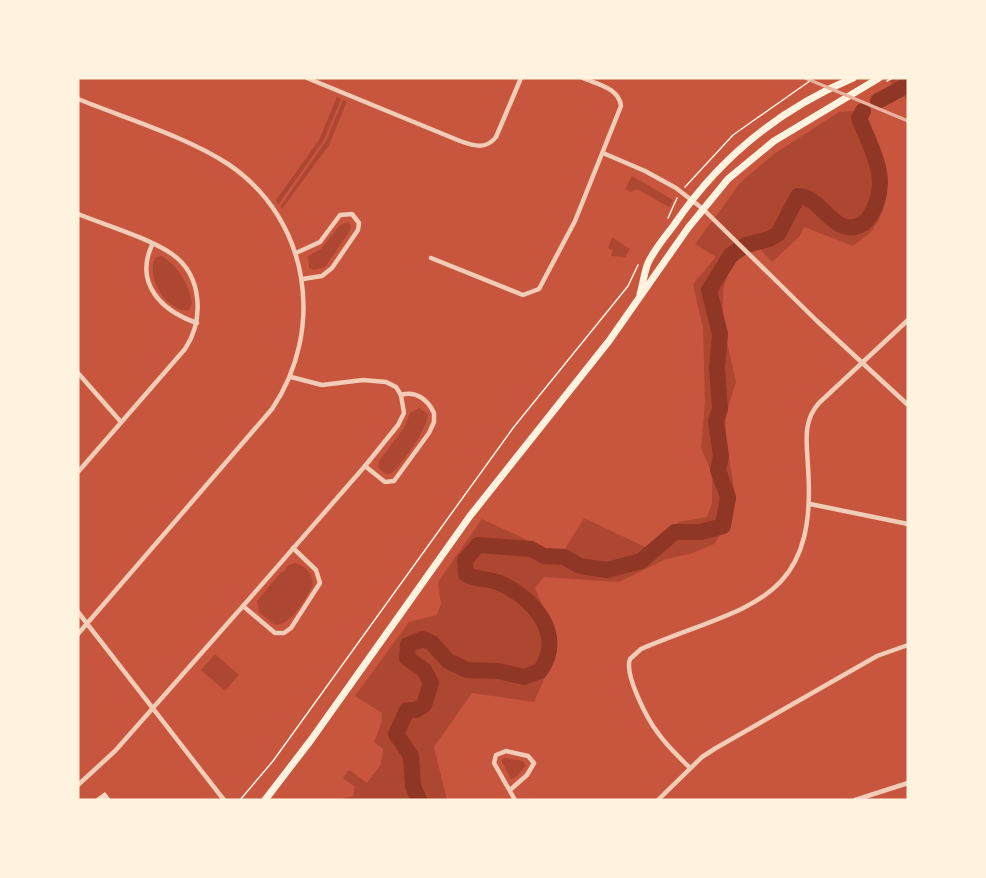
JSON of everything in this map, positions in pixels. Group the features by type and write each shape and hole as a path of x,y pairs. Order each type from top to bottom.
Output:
{"main road":[{"path":"639,297 648,263 692,201 723,163 759,131 811,98 853,78"},
{"path":"265,800 311,740 471,516 609,341 703,209 733,173 753,156 818,112 879,78"}],"street":[{"path":"307,78 460,141 480,146 490,143 496,137 521,78"},
{"path":"430,258 523,294 535,292 574,221 603,153 621,102 610,90 583,78"},
{"path":"78,99 208,153 238,171 268,201 296,253 303,279 303,329 291,377 267,416 78,634"},
{"path":"603,153 645,171 703,209 908,405"},
{"path":"78,214 170,253 189,273 197,298 197,322 184,349 78,472"},
{"path":"296,253 320,242 340,215 352,214 358,220 359,226 356,234 329,272 303,279"},
{"path":"152,245 146,269 148,282 155,296 171,312 197,322"},
{"path":"690,768 650,721 629,673 630,659 641,649 711,621 772,592 785,579 799,557 810,504 806,432 808,420 819,403 908,320"},
{"path":"78,373 121,422"},
{"path":"78,785 115,751 365,466 401,421 405,408 401,395 392,384 379,380 322,385 291,377"},
{"path":"365,466 385,482 394,481 432,428 434,413 427,402 412,393 401,395"},
{"path":"810,504 908,524"},
{"path":"243,606 275,633 284,633 291,628 320,584 316,570 293,548"},
{"path":"78,612 224,800"},
{"path":"658,800 690,768 716,748 877,656 908,645"},
{"path":"510,790 527,775 534,763 528,756 503,751 496,754 494,763 515,800"},
{"path":"855,800 908,783"}],"path":[{"path":"686,185 733,135 814,78"},
{"path":"240,800 273,761 513,428 628,286 631,277"}],"shaded area":[{"path":"894,78 908,78 908,106 900,83 892,84 890,81"},
{"path":"337,97 341,99 324,140 278,205 276,200 319,140"},
{"path":"343,100 347,101 329,145 282,209 280,207 326,141"},
{"path":"853,111 871,127 887,179 884,207 871,232 853,246 804,227 799,237 772,262 757,246 750,244 729,271 723,289 723,325 736,382 726,414 725,433 736,500 731,520 714,544 690,554 666,559 619,582 544,577 535,588 548,621 552,645 548,670 542,684 534,702 472,693 434,747 447,800 337,800 353,796 355,787 343,778 349,770 367,783 381,764 383,749 374,742 382,721 382,713 355,696 409,622 437,615 441,604 438,582 482,519 555,553 563,552 584,518 645,547 679,522 707,517 712,504 712,479 701,448 705,402 703,328 693,284 716,257 695,244 741,182 774,154 839,112"},
{"path":"632,176 673,200 669,207 637,189 631,192 625,189"},
{"path":"348,222 351,226 350,231 325,267 314,270 309,268 308,256 321,249 340,225"},
{"path":"612,237 630,249 625,257 611,256 613,250 608,248"},
{"path":"162,256 173,265 186,283 192,304 189,310 181,310 173,306 166,300 155,283 153,265 156,257"},
{"path":"419,408 428,414 424,428 407,456 395,470 390,474 384,473 378,467 379,461 404,428 410,413"},
{"path":"295,563 308,571 313,585 293,616 275,625 259,612 257,601 287,566"},
{"path":"215,654 239,675 225,691 201,670"},
{"path":"505,758 523,761 526,766 515,778 511,779 501,760"}],"building":[{"path":"105,792 111,800 94,800"}],"waterway":[{"path":"878,101 908,85"},
{"path":"419,800 413,786 411,756 396,734 407,710 416,710 424,705 431,683 424,670 407,658 408,645 423,639 432,643 448,661 467,670 498,671 524,677 540,671 547,657 549,643 547,630 533,606 510,588 466,574 465,560 478,545 531,549 544,556 564,557 580,566 607,570 641,561 675,532 701,532 723,526 728,497 718,470 721,456 716,421 720,409 717,368 720,334 709,290 731,255 746,245 769,239 778,234 798,196 811,200 831,219 843,226 857,226 868,219 875,206 880,180 875,156 859,118 863,111"}],"railway":[{"path":"805,78 908,121"}]}
